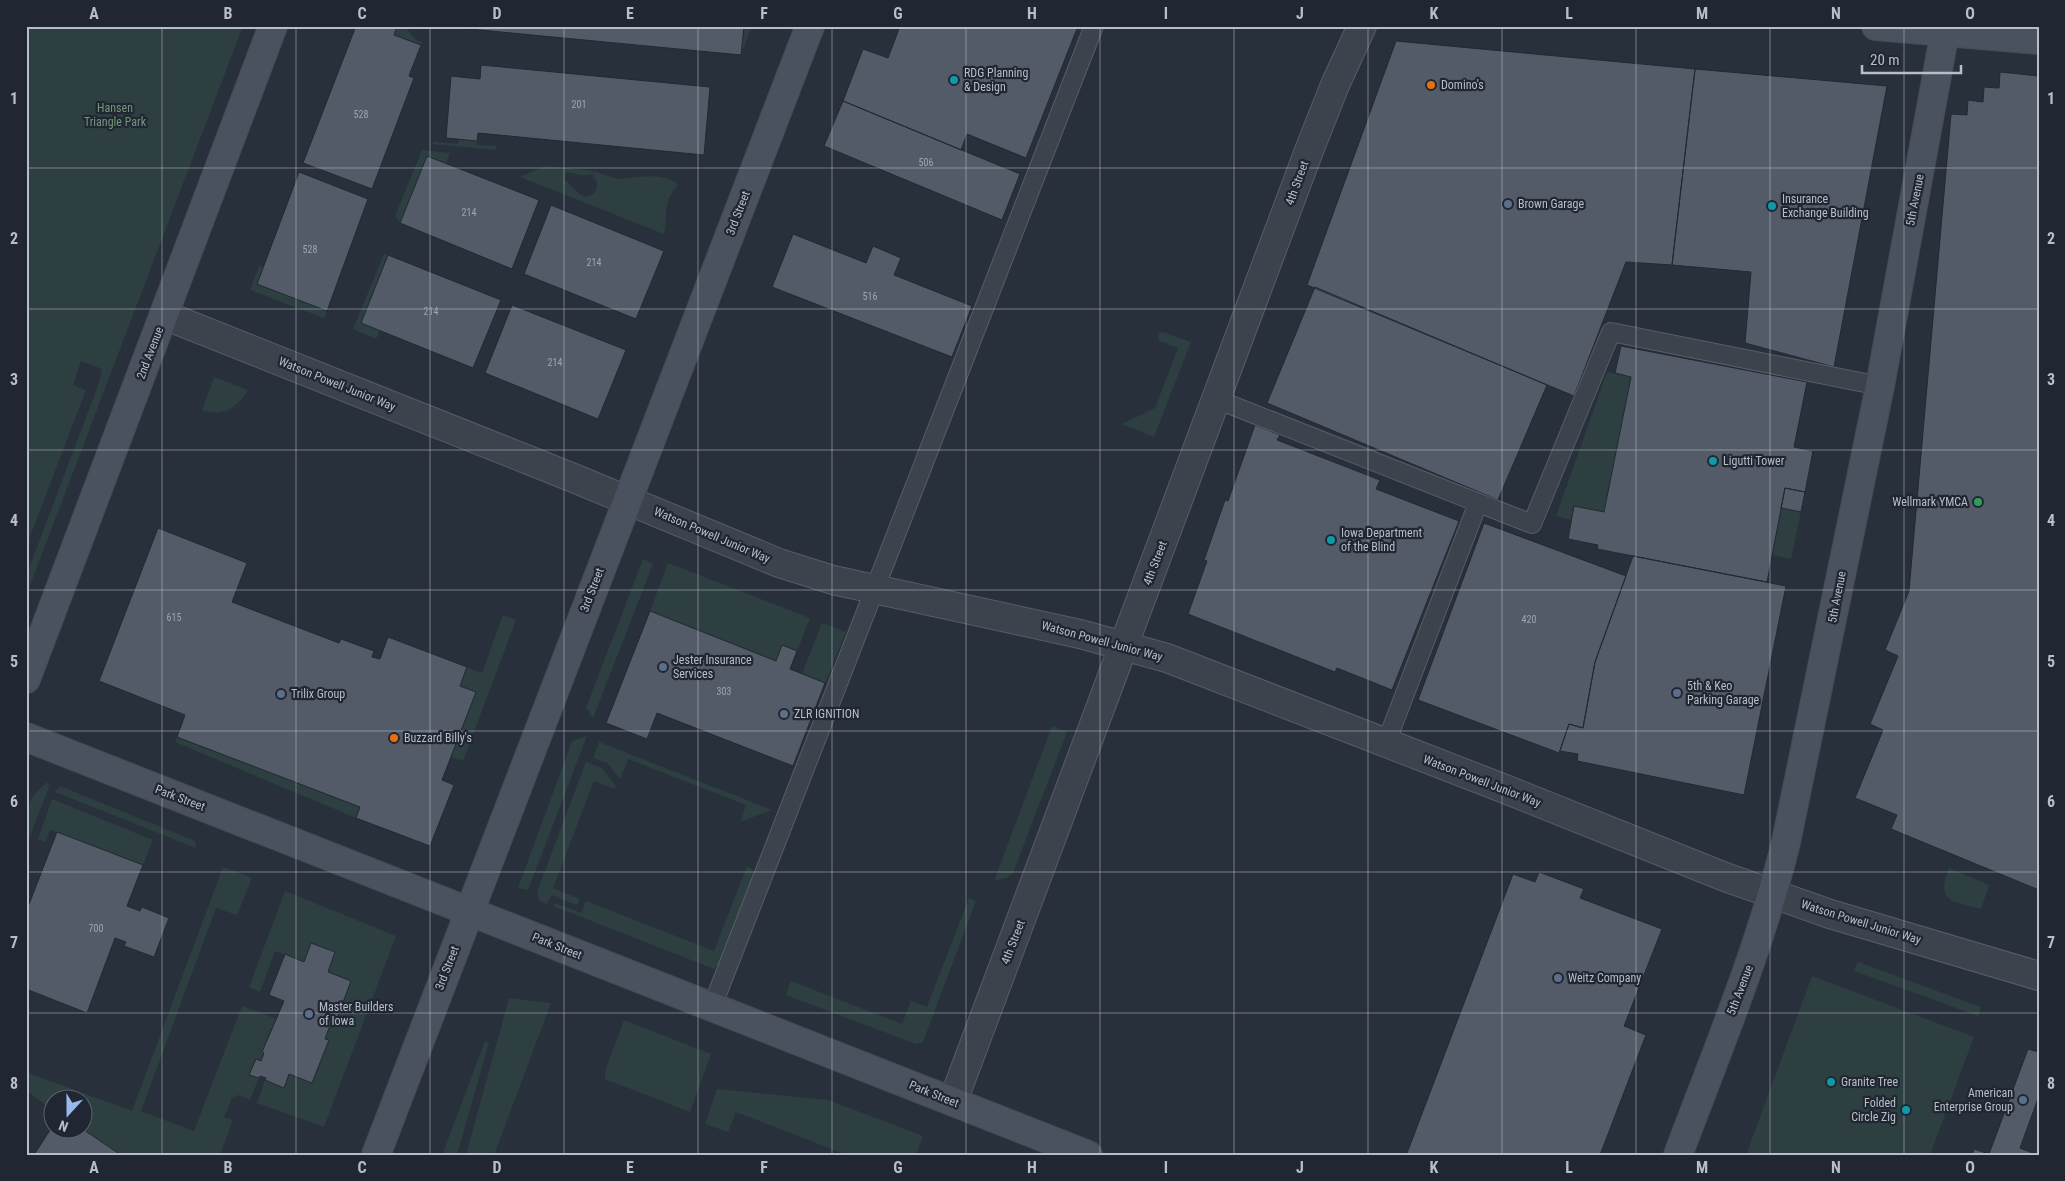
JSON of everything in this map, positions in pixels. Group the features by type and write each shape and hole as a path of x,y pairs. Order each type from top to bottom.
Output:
{"main road":[{"name":"2nd Avenue","path":"26,679 273,26"},
{"name":"3rd Street","path":"376,1155 468,911 810,26"},
{"path":"1876,26 1945,29 2039,40"},
{"name":"5th Avenue","path":"1678,1155 1760,937 1773,894 1812,718 1880,386 1945,29"},
{"name":"Park Street","path":"26,737 1088,1155"}],"street":[{"name":"4th Street","path":"953,1102 1310,148 1334,85 1362,26"},
{"name":"Watson Powell Junior Way","path":"164,316 627,500 794,569 874,590 1124,645 1167,658 1773,894 1830,914 2039,976"}],"lane":[{"path":"712,1007 1094,26"},
{"path":"1216,399 1532,524 1611,332 1880,386"},
{"path":"1386,743 1478,502"}],"green space":[{"name":"Hansen Triangle Park","path":"26,26 243,26 26,596 26,576 99,383 102,369 81,361 73,385 86,390 26,547"},
{"path":"397,26 404,26 416,40 422,42 421,45 394,35"},
{"path":"744,26 752,26 741,55"},
{"path":"459,139 477,141 477,145 496,146 496,150 433,144 433,142 458,144"},
{"path":"422,150 450,153 446,164 427,156 400,223 395,216"},
{"path":"545,166 594,171 591,175 567,172 565,175 565,180 586,197 597,189 596,180 592,175 595,171 619,179 651,176 666,178 672,181 678,185 673,191 666,208 664,234 520,177"},
{"path":"384,254 388,255 361,322 380,330 376,339 353,329"},
{"path":"259,266 264,267 257,284 327,311 324,318 250,290"},
{"path":"1163,332 1191,342 1154,437 1122,424 1155,408 1178,348 1160,341 1158,338 1159,333"},
{"path":"1607,372 1631,377 1604,512 1572,520 1556,516"},
{"path":"214,377 248,390 239,402 229,410 216,413 202,410"},
{"path":"1781,508 1801,512 1791,559 1772,555"},
{"path":"643,559 653,564 593,718 586,708"},
{"path":"668,563 810,618 797,651 782,645 776,661 650,611"},
{"path":"503,615 516,620 463,761 451,757 476,693 460,686 467,667 482,673"},
{"path":"822,623 846,632 825,683 802,674"},
{"path":"1052,726 1067,732 1013,873 1007,878 994,881"},
{"path":"587,736 528,890 518,888 572,741"},
{"path":"177,737 360,807 356,818 175,742"},
{"path":"599,742 772,810 742,821 746,805 628,759 620,779 607,763 593,758"},
{"path":"586,762 602,768 616,786 615,789 594,781 553,888 580,899 577,905 551,895 547,904 539,900 537,892"},
{"path":"48,782 49,787 26,847 26,819 29,803 39,789"},
{"path":"60,786 195,841 196,848 55,792"},
{"path":"52,799 153,840 143,865 50,830 45,842 38,839"},
{"path":"747,866 752,869 753,875 721,961 714,969 553,906 555,903 581,913 586,901 714,951"},
{"path":"223,867 252,878 237,915 216,908 141,1111 194,1131 242,1006 277,1019 273,1029 271,1028 262,1052 264,1053 261,1061 255,1059 250,1074 259,1078 250,1100 238,1095 232,1098 224,1117 233,1120 221,1152 227,1155 121,1155 92,1136 92,1096 132,1111"},
{"path":"1949,868 1989,885 1981,909 1949,899 1944,888"},
{"path":"285,891 396,936 324,1127 257,1103 265,1080 283,1088 289,1074 312,1083 329,1041 325,1039 332,1020 336,1021 351,981 328,972 335,952 311,943 304,962 275,951 260,992 249,987"},
{"path":"969,898 976,901 923,1042 916,1044 786,995 791,981 902,1024 911,1001 927,1007"},
{"path":"1858,962 1981,1007 1978,1016 1854,971"},
{"path":"1812,976 1974,1037 1930,1155 1746,1155"},
{"path":"509,998 551,1003 494,1155 466,1155"},
{"path":"624,1020 711,1054 690,1112 605,1079 605,1071"},
{"path":"485,1041 489,1043 457,1155 442,1155"},
{"path":"26,1072 69,1088 42,1088 42,1102 26,1090"},
{"path":"717,1089 828,1100 923,1136 916,1155 847,1155 736,1112 728,1132 705,1124"}],"building":[{"path":"356,26 397,26 394,35 421,45 409,76 414,78 372,189 303,163"},
{"path":"438,26 744,26 741,55"},
{"name":"RDG Planning & Design","path":"900,26 1078,26 1026,158 967,134 961,150 843,101 863,49 888,58"},
{"name":"Brown Garage","path":"1396,41 1695,69 1672,265 1626,262 1574,396 1307,285"},
{"path":"481,65 710,87 704,155 478,133 477,141 446,138 451,76 480,79"},
{"name":"Insurance Exchange Building","path":"1695,69 1887,86 1834,367 1745,343 1751,272 1672,265"},
{"name":"Wellmark YMCA","path":"2000,72 2039,76 2039,890 1891,829 1897,815 1855,798 1883,730 1870,724 1898,656 1885,650 1909,591 1951,114 1967,115 1968,100 1983,102 1984,87 1999,88"},
{"path":"843,101 1020,174 1002,220 824,146"},
{"path":"427,156 539,200 512,269 400,223"},
{"path":"299,172 368,199 327,311 257,284"},
{"path":"551,205 664,251 636,319 524,274"},
{"path":"793,234 866,263 873,246 901,258 894,275 972,306 952,357 772,287"},
{"path":"388,255 501,300 473,368 361,323"},
{"path":"1315,287 1547,385 1498,500 1267,403"},
{"path":"512,305 626,350 598,419 485,373"},
{"name":"Ligutti Tower","path":"1621,346 1807,382 1794,447 1813,451 1805,492 1785,488 1767,582 1597,549 1598,545 1568,539 1574,506 1604,512 1631,377 1615,373"},
{"name":"Iowa Department of the Blind","path":"1255,425 1280,435 1277,440 1380,480 1376,489 1459,521 1392,690 1337,668 1335,672 1188,614 1207,561 1204,560 1225,500 1228,501"},
{"path":"1785,488 1805,492 1801,512 1781,508"},
{"path":"1484,523 1626,576 1595,662 1583,728 1569,724 1559,753 1418,700"},
{"path":"158,528 247,563 232,602 339,643 341,639 374,651 372,657 380,659 388,637 467,667 460,686 476,692 442,780 454,785 430,846 356,818 360,807 177,737 185,715 99,681"},
{"name":"5th & Keo Parking Garage","path":"1633,556 1786,586 1744,795 1577,761 1578,754 1560,751 1569,724 1583,728 1595,662"},
{"path":"650,611 776,661 782,645 797,651 790,669 825,683 793,766 657,713 647,739 606,723"},
{"path":"57,832 143,865 127,906 140,911 142,907 169,918 154,957 124,946 126,942 115,938 87,1013 26,989 26,912"},
{"name":"Weitz Company","path":"1539,872 1584,889 1580,898 1662,929 1624,1026 1646,1035 1600,1155 1403,1155 1404,1152 1407,1153 1513,874 1535,882"},
{"name":"Master Builders of Iowa","path":"311,943 335,952 328,972 351,981 336,1021 332,1020 325,1039 329,1040 312,1083 289,1074 284,1088 265,1080 266,1078 249,1075 256,1059 261,1061 264,1053 262,1052 284,1001 269,995 285,954 304,962"},
{"name":"American Enterprise Group","path":"2028,1049 2039,1052 2039,1096 2020,1148 2038,1155 1972,1155 1974,1149 1989,1154"},
{"path":"92,1135 121,1155 34,1155 45,1138 92,1138"}],"place":[{"name":"RDG Planning & Design","path":"954,80"},
{"name":"Domino's","path":"1431,85"},
{"name":"Brown Garage","path":"1508,204"},
{"name":"Insurance Exchange Building","path":"1772,206"},
{"name":"Ligutti Tower","path":"1713,461"},
{"name":"Wellmark YMCA","path":"1978,502"},
{"name":"Iowa Department of the Blind","path":"1331,540"},
{"name":"Jester Insurance Services","path":"663,667"},
{"name":"5th & Keo Parking Garage","path":"1677,693"},
{"name":"Trilix Group","path":"281,694"},
{"name":"ZLR IGNITION","path":"784,714"},
{"name":"Buzzard Billy's","path":"394,738"},
{"name":"Weitz Company","path":"1558,978"},
{"name":"Master Builders of Iowa","path":"309,1014"},
{"name":"Granite Tree","path":"1831,1082"},
{"name":"American Enterprise Group","path":"2023,1100"},
{"name":"Folded Circle Zig","path":"1906,1110"}]}
